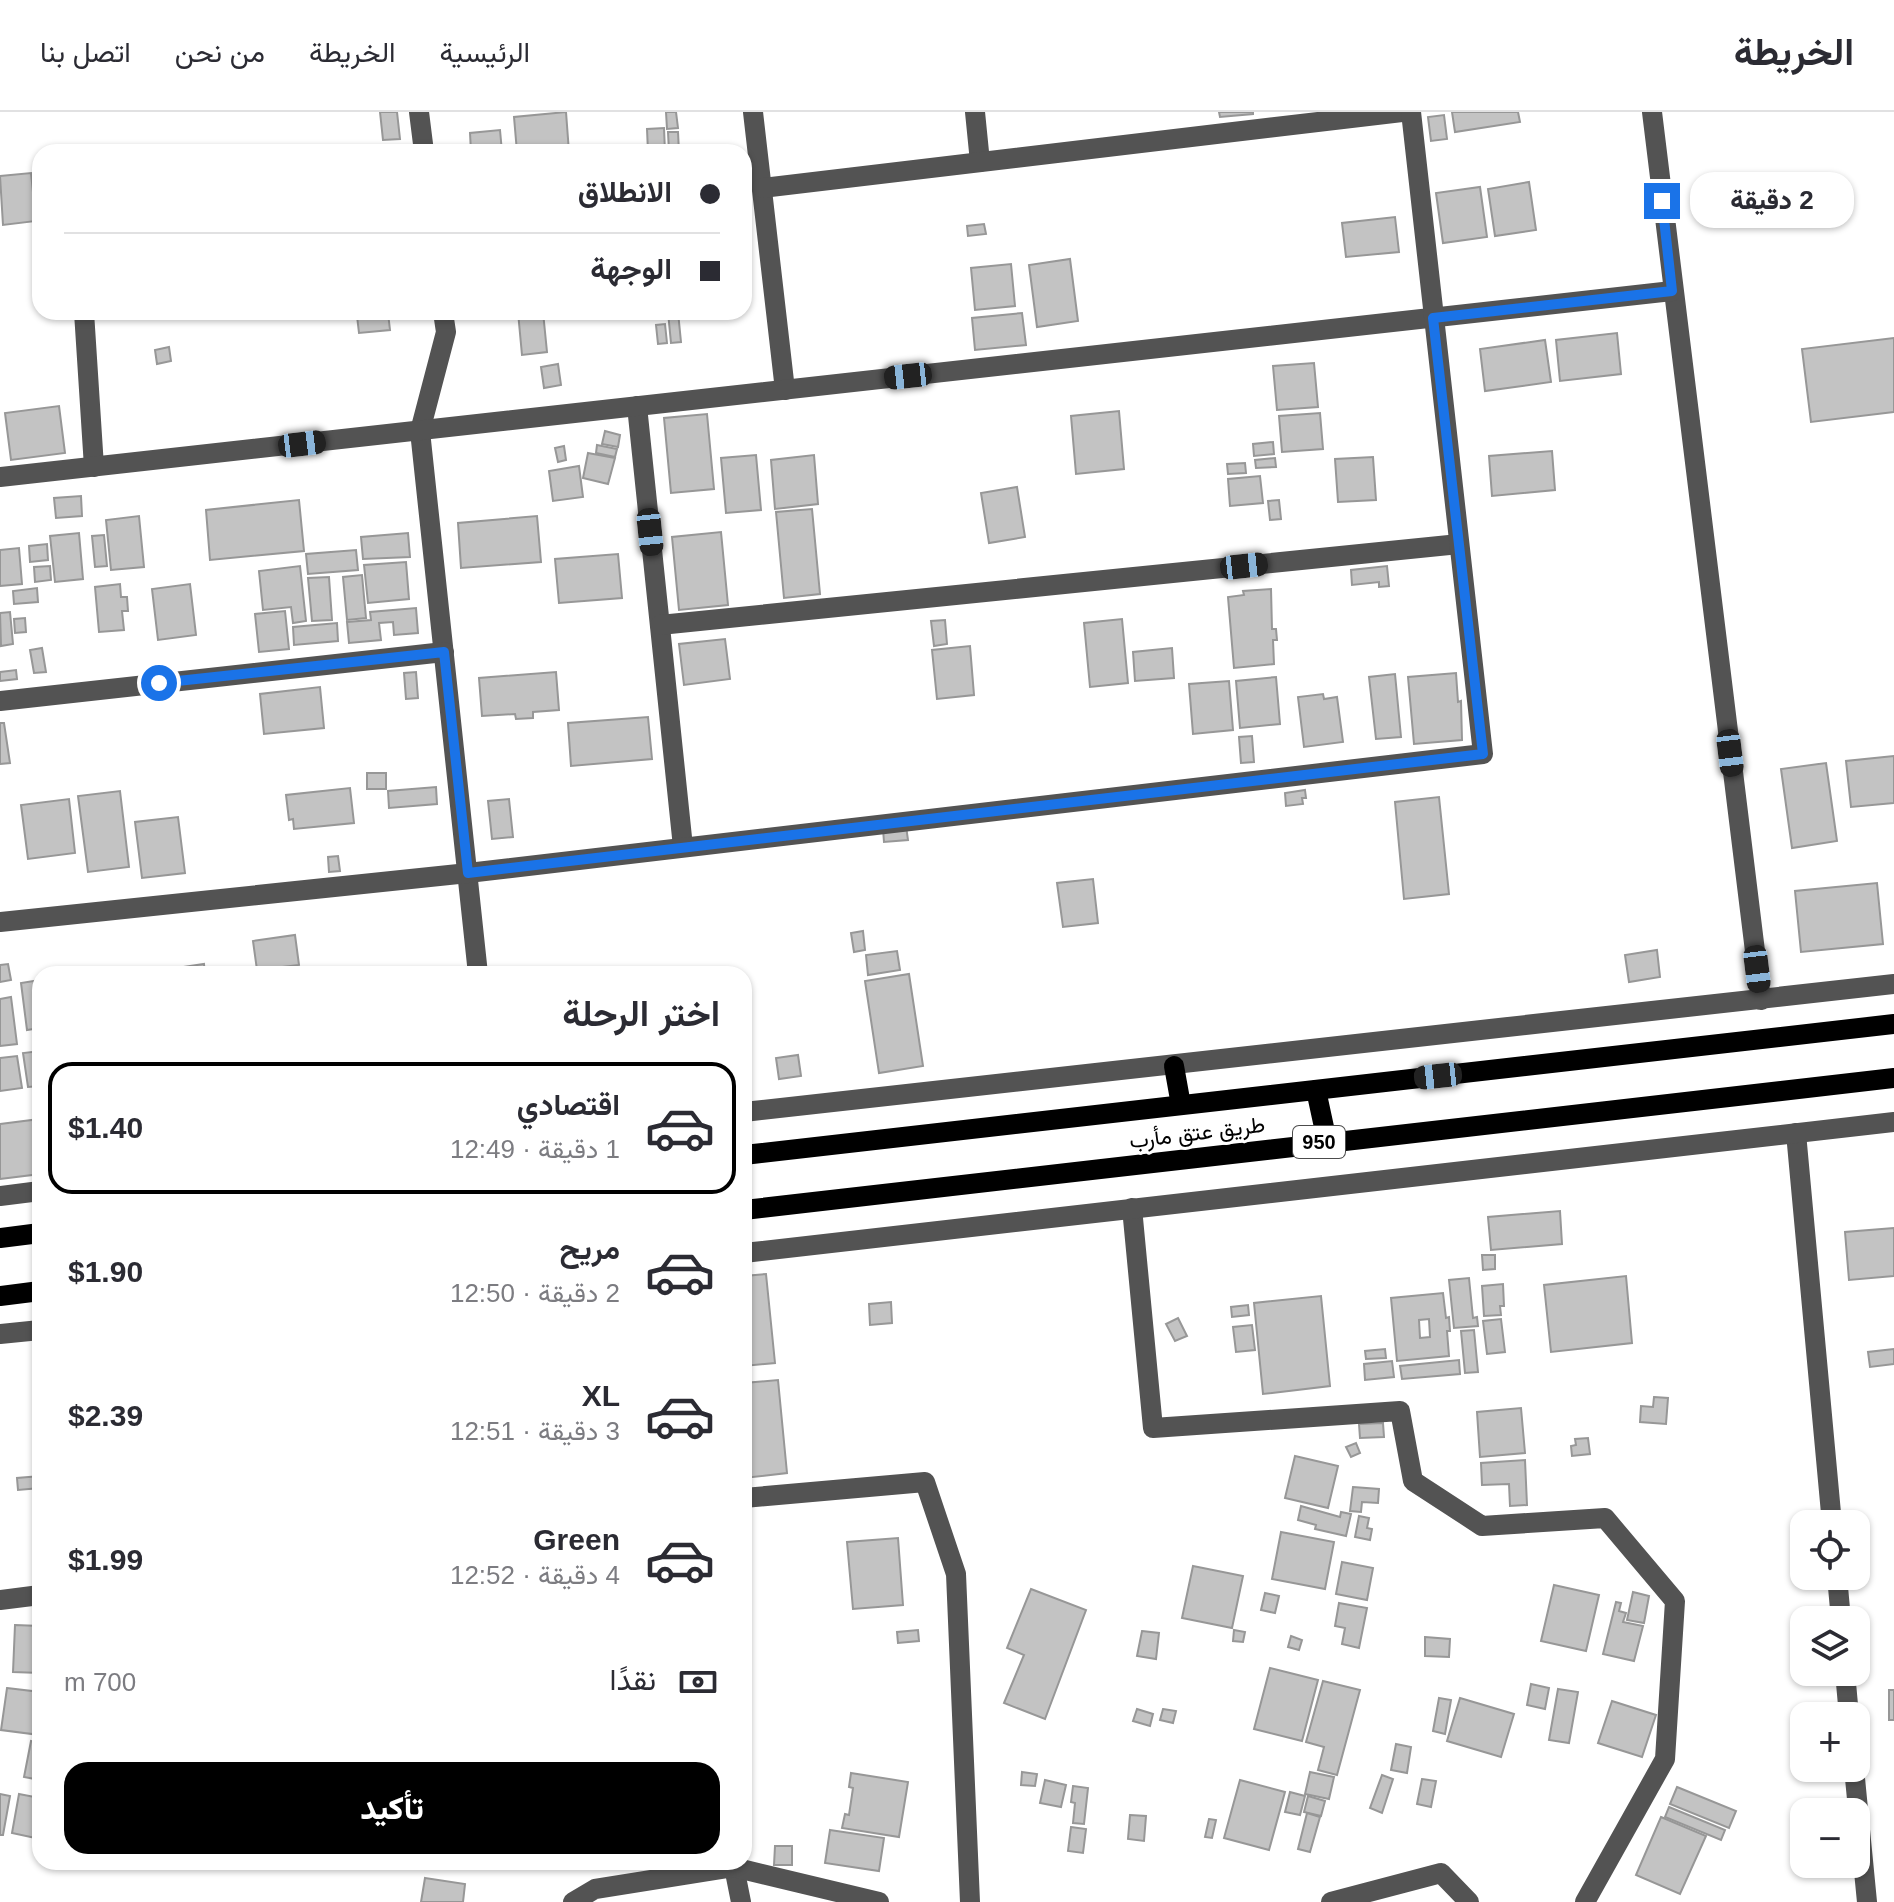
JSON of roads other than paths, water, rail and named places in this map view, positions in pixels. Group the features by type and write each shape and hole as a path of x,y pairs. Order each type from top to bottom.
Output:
{"main road":[{"name":"طريق عتق مأرب","path":"752,1154 1894,1024"},
{"path":"1174,1066 1181,1105"},
{"name":"طريق عتق مأرب","path":"752,1209 1894,1078"},
{"path":"1316,1090 1327,1141"},
{"path":"0,1238 32,1234"},
{"path":"0,1296 32,1292"}],"street":[{"path":"419,112 420,144"},
{"path":"753,112 785,390"},
{"path":"975,112 980,162"},
{"path":"762,188 1402,112"},
{"path":"0,922 468,873 1483,754 1411,112"},
{"path":"1652,112 1761,1000"},
{"path":"0,477 1672,291"},
{"path":"85,320 94,467"},
{"path":"444,320 446,332 420,431 477,966"},
{"path":"637,406 683,847"},
{"path":"660,625 1459,544"},
{"path":"0,701 444,652"},
{"path":"752,1111 1894,984"},
{"path":"752,1252 1894,1122"},
{"path":"1796,1133 1831,1510"},
{"path":"0,1196 32,1192"},
{"path":"1132,1208 1153,1428 1400,1411 1413,1481 1482,1526 1605,1518 1675,1601 1665,1759 1585,1902"},
{"path":"0,1334 32,1331"},
{"path":"752,1497 925,1482 956,1574 970,1902"},
{"path":"0,1600 32,1596"},
{"path":"1855,1782 1867,1902"},
{"path":"573,1902 595,1889 704,1870"},
{"path":"734,1870 741,1902"},
{"path":"752,1870 879,1902"},
{"path":"1331,1902 1441,1873 1469,1902"}]}
